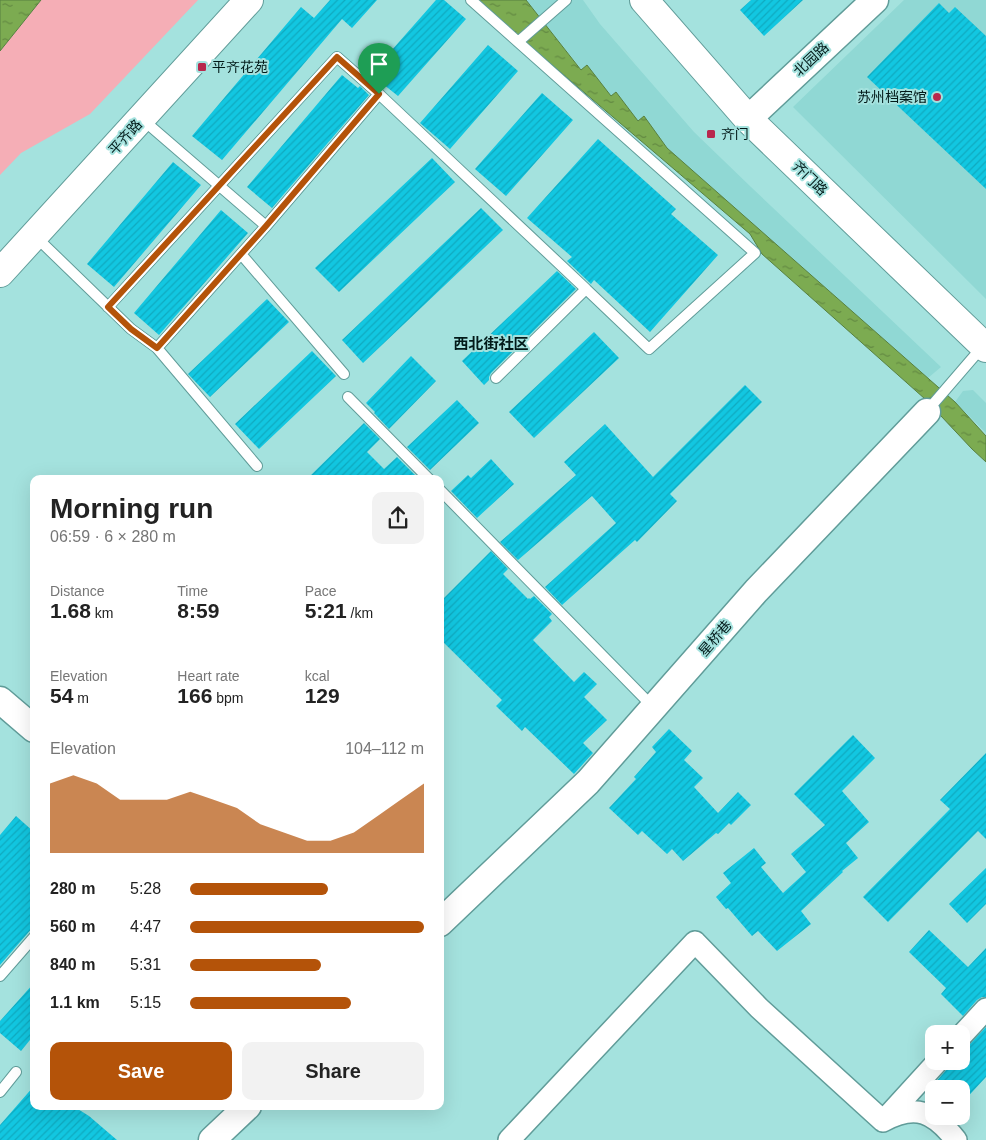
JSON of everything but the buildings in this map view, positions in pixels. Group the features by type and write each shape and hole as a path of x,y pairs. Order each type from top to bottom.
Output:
{"main road":[{"name":"平齐路","path":"0,273 249,0"},
{"name":"齐门路","path":"644,0 748,119 985,347"}],"street":[{"name":"北园路","path":"748,119 875,0"},
{"name":"星桥巷","path":"444,919 588,782 756,590 926,412"},
{"path":"0,700 30,726"},
{"path":"509,1140 695,942 759,1008 883,1121"},
{"path":"970,1026 986,1009"},
{"path":"883,1121 930,1070"},
{"path":"212,1140 244,1110"},
{"path":"883,1121 908,1111 922,1113 935,1118 945,1126 956,1140"}],"lane":[{"path":"108,307 337,57 379,94 649,349 755,253 471,0"},
{"path":"519,41 566,0"},
{"path":"157,348 266,226 379,94"},
{"path":"142,118 266,226"},
{"path":"34,236 131,329 157,348 257,466"},
{"path":"241,254 344,374"},
{"path":"496,378 586,289"},
{"name":"星桥巷","path":"926,412 985,347"},
{"path":"348,397 425,475"},
{"path":"444,494 653,708"},
{"path":"0,976 30,942"},
{"path":"0,1092 16,1072"}],"shaded area":[{"path":"41,0 198,0 90,114 21,153 0,175 0,51"},
{"path":"526,0 583,0 600,24 694,132 941,367 928,378 667,148 644,117 638,121 616,92 611,96 587,65 582,70"},
{"path":"904,0 986,0 986,299 793,107"},
{"path":"973,390 986,403 986,433 955,402 963,391"}],"water":[{"path":"0,0 41,0 0,51"},
{"path":"476,0 526,0 581,70 587,65 611,96 616,92 638,121 644,116 667,148 955,402 986,436 986,462 925,399 762,254 750,234"}],"place":[{"name":"平齐花苑","path":"202,67"},
{"name":"苏州档案馆","path":"937,97"},
{"name":"齐门","path":"711,134"}],"district":[{"name":"西北街社区","path":"491,344"}],"route":[{"path":"337,57 379,94 266,226 157,348 131,329 108,307 337,57"}]}
